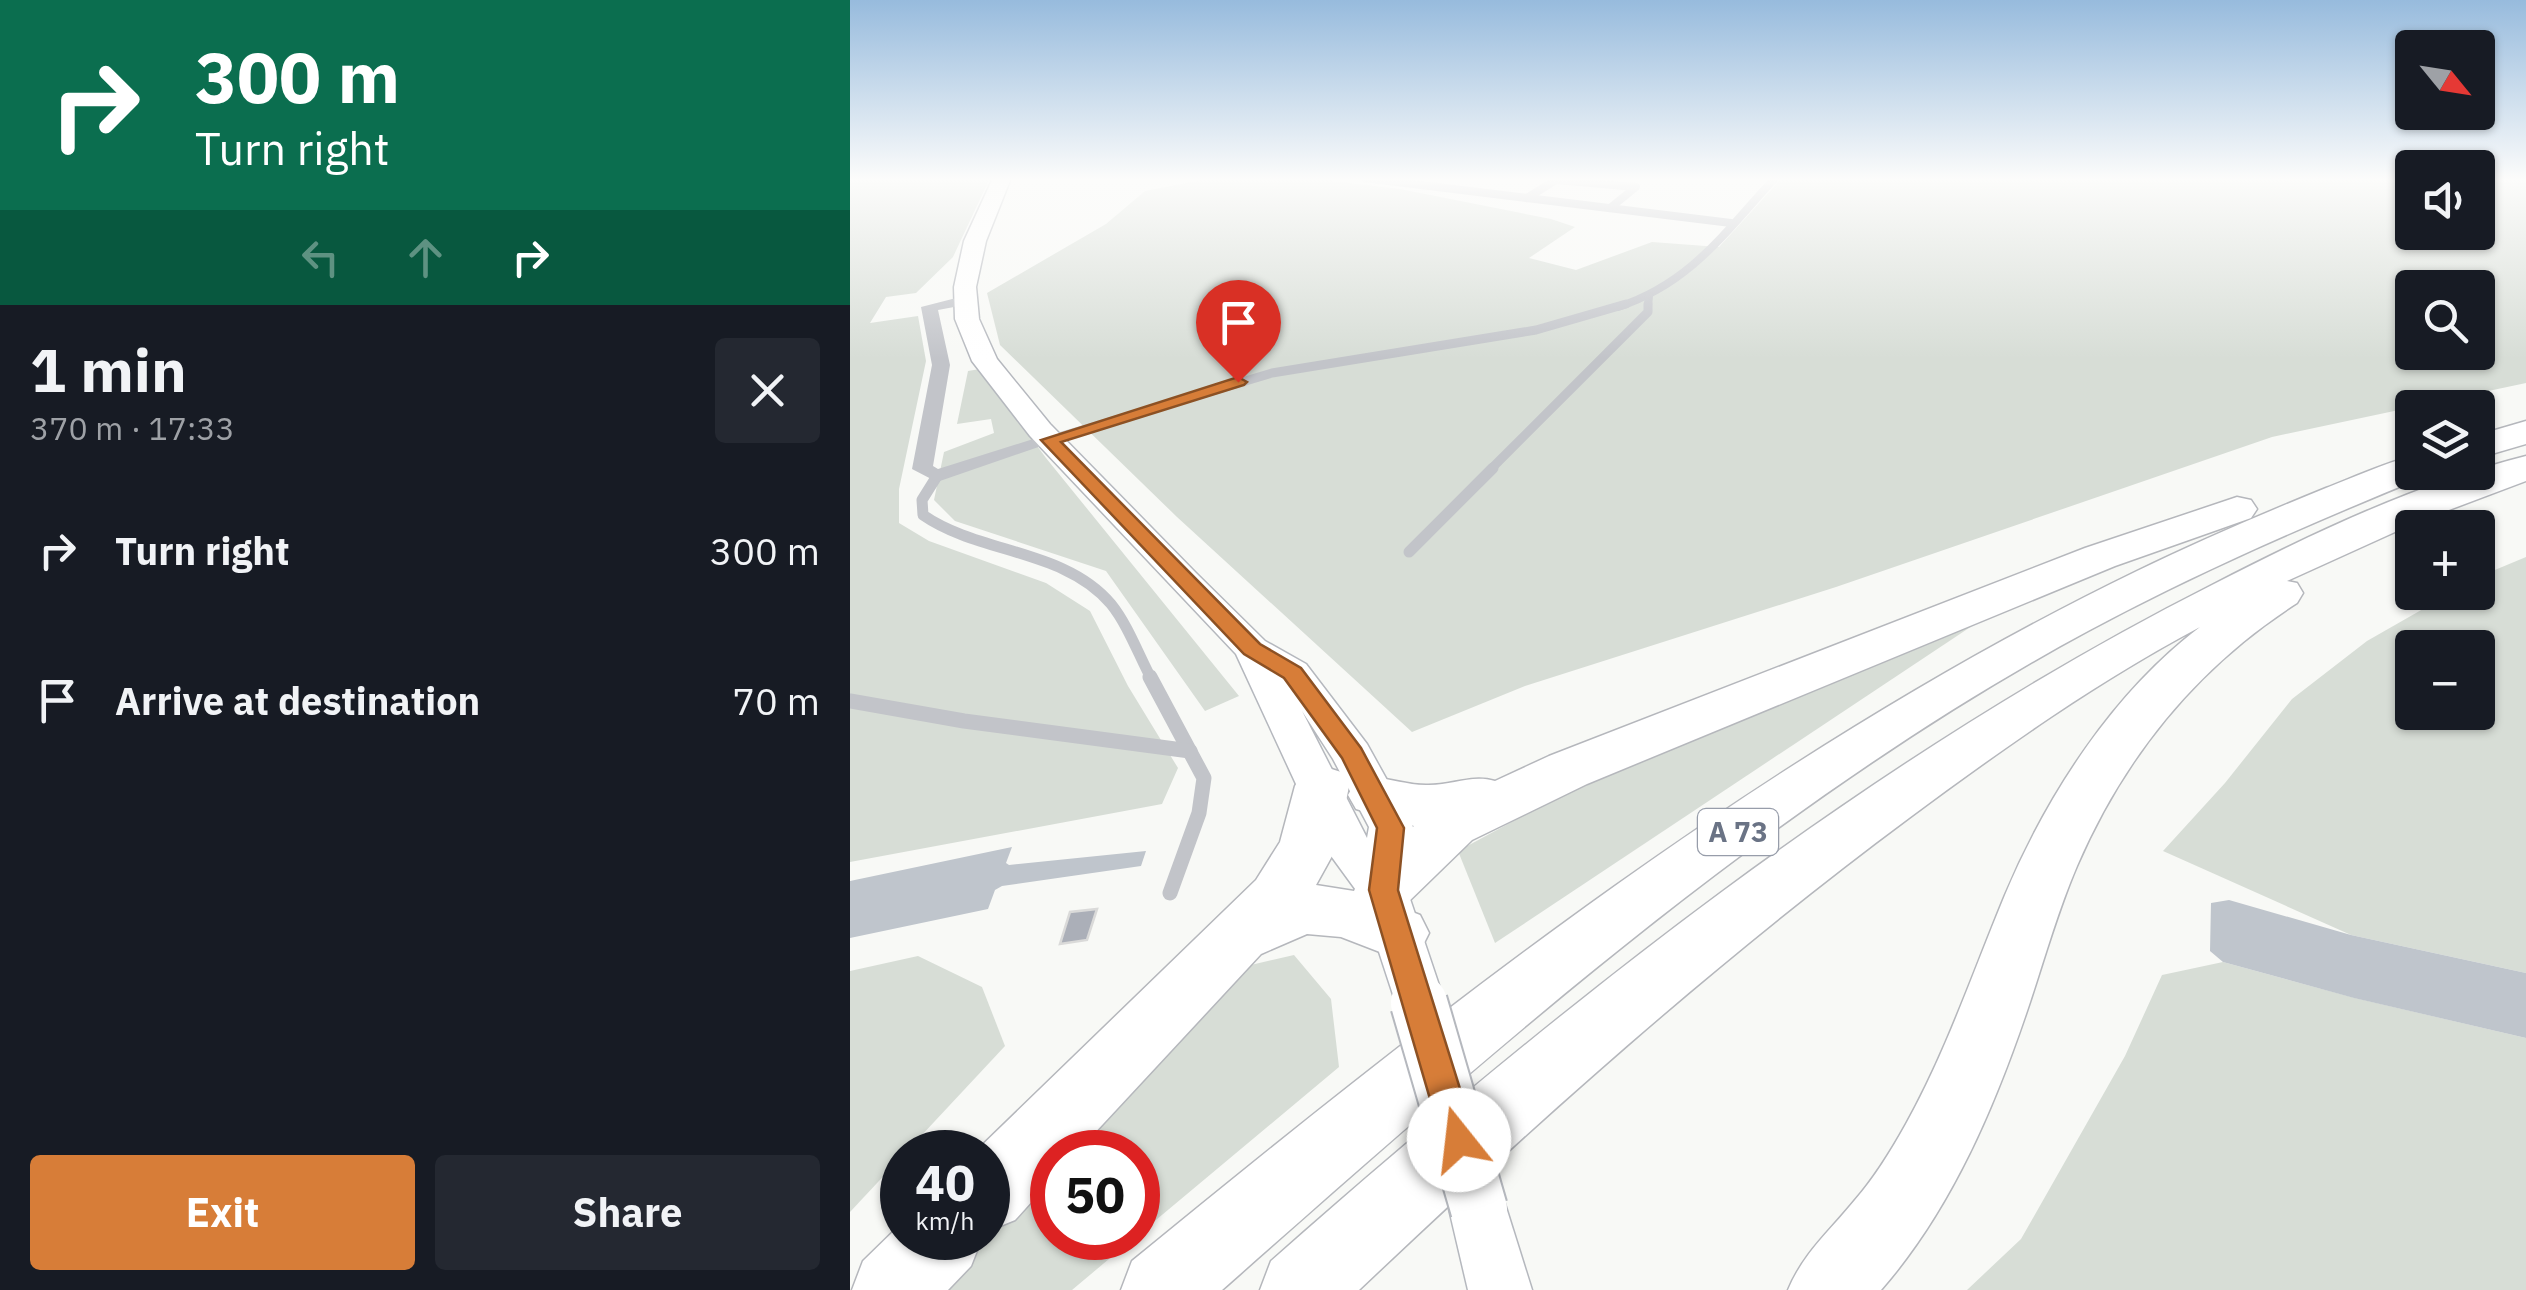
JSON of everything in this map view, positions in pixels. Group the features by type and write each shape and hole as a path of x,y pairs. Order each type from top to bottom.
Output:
{"highway":[{"path":"2495,442 2526,432"},
{"name":"A 73","path":"1161,1290 1433,1062 1614,922 1823,773 1964,682 2073,620 2240,536 2388,491 2526,468"},
{"path":"1233,944 1266,922 1311,907 1391,912 1452,824 1568,770 2152,538 2295,490 2388,491"},
{"name":"A 73","path":"1300,1290 1491,1118 1679,962 1830,845 1999,726 2222,595 2388,491"},
{"name":"A 73","path":"1828,1290 1889,1220 1926,1160 1966,1079 2048,867 2100,772 2125,736 2190,662 2266,602 2339,564 2388,491"},
{"path":"1010,1171 1277,897 1300,864 1317,821 1331,760 1418,808 1441,807 1568,770"},
{"path":"892,1290 922,1260"}],"main road":[{"path":"977,238 964,300 967,318 985,361 1050,440 1252,649 1292,673 1331,760 1391,828 1391,912 1500,1290"}],"street":[{"path":"964,300 929,308 941,364 922,470 937,476 1050,440"}],"lane":[{"path":"1050,440 1256,378 1307,366 1526,333 1649,296 1674,282 1716,238"},
{"path":"1409,552 1648,312 1649,296"},
{"path":"937,476 922,500 923,515 943,529 1080,576 1112,605 1204,778 1199,812 1170,893"},
{"path":"850,701 964,721 1190,751"}],"shaded area":[{"path":"850,238 962,238 953,257 916,293 886,297 870,323 918,316 926,361 899,489 899,523 929,541 1046,583 1090,611 1128,686 1178,768 1162,804 850,862"},
{"path":"1082,238 1558,238 1529,258 1576,270 1652,242 1719,247 1727,238 2395,238 2395,250 2495,250 2495,238 2526,238 2526,383 2493,390 2395,390 2395,411 2272,437 1836,587 1525,686 1412,732 1177,517 1000,345 987,293"},
{"path":"980,369 1046,458 1239,696 1205,711 1106,571 955,521 934,500 944,452 994,433 991,419 957,424 968,371"},
{"path":"2526,557 2526,973 2351,935 2163,851 2225,783 2292,699 2367,641 2421,610 2495,610 2495,570"},
{"path":"1981,620 1495,943 1458,851 1565,793"},
{"path":"1012,847 1006,863 1009,865 1146,851 1141,866 1002,886 995,890 988,909 850,938 850,881"},
{"path":"2229,900 2351,935 2526,973 2526,1038 2354,998 2223,962 2210,951 2211,903"},
{"path":"1294,955 1331,999 1339,1067 1160,1217 1160,1130 1088,1130 1238,968"},
{"path":"918,956 982,987 1005,1046 927,1130 880,1130 880,1180 850,1212 850,971"},
{"path":"2223,962 2526,1038 2526,1290 1967,1290 2021,1239 2125,1056 2162,975"},
{"path":"1030,1193 1030,1260 1108,1260 1072,1290 941,1290 969,1260 1010,1260 1010,1215"}],"building":[{"path":"1097,909 1087,940 1060,944 1070,912"}],"route":[{"path":"1238,382 1050,440 1252,649 1292,673 1320,705 1376,795 1391,828 1384,890 1459,1140"}]}
